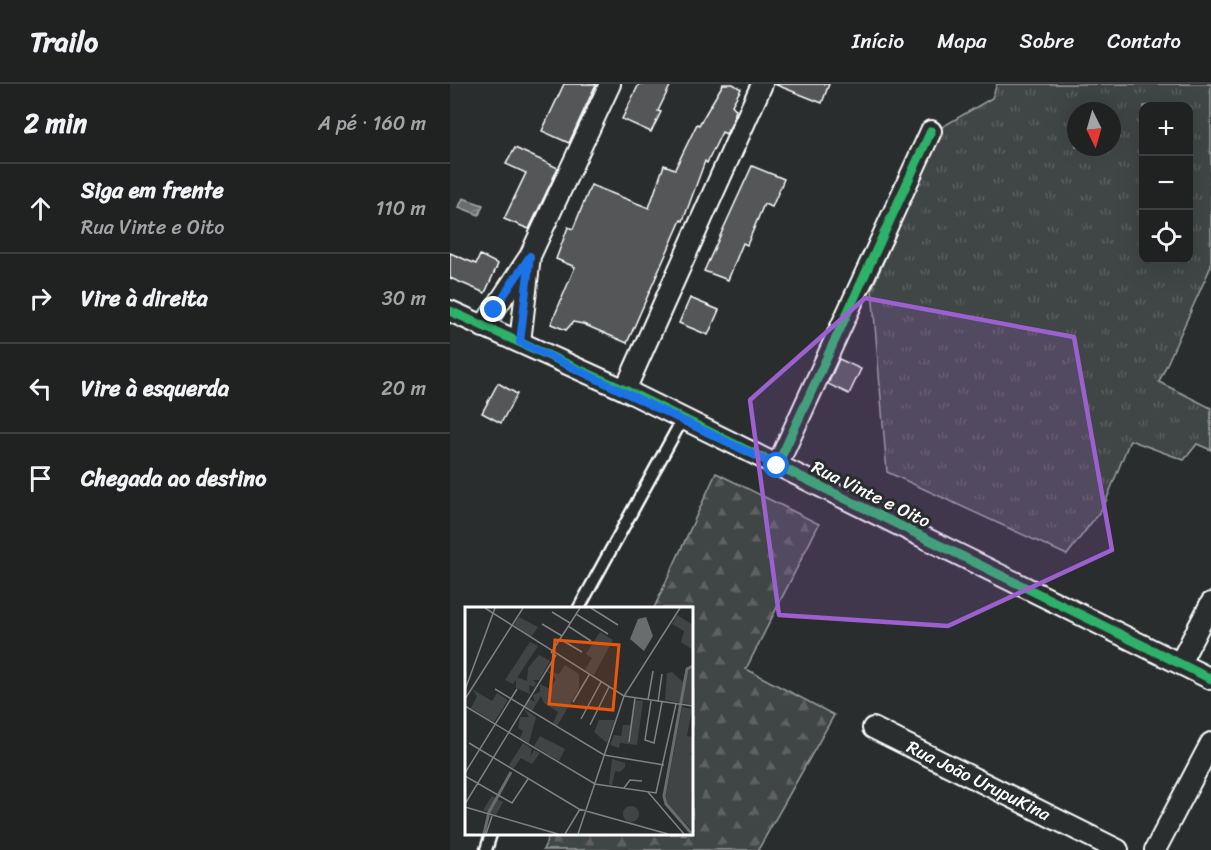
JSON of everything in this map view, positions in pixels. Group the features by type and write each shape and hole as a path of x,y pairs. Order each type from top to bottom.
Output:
{"street":[{"path":"483,327 530,256 610,84"},
{"path":"624,390 762,84"},
{"path":"777,466 931,131"},
{"path":"520,342 530,256"},
{"name":"Rua Vinte e Oito","path":"450,311 624,390 1211,679"},
{"path":"1180,663 1211,603"},
{"name":"Rua João UrupuKina","path":"873,728 1118,850"},
{"path":"1155,850 1211,743"}],"lane":[{"path":"580,607 682,420"},
{"path":"486,850 491,835"}],"highlighted area":[{"path":"865,298 1074,337 1112,550 948,626 779,615 750,400"}],"green space":[{"path":"997,84 1211,84 1211,266 1159,382 1211,408 1211,450 1197,444 1184,460 1130,440 1104,506 1067,555 887,472 872,289 942,127 992,98"},
{"path":"716,473 819,524 746,669 834,715 758,850 543,850 550,835 693,835 693,607 654,607"}],"water":[{"path":"463,198 483,205 479,215 459,207"}],"building":[{"path":"564,84 596,84 569,143 542,131"},
{"path":"639,84 671,84 651,132 622,119"},
{"path":"723,84 733,84 741,89 732,105 736,110 732,123 726,134 722,132 707,163 705,161 683,221 681,220 627,343 583,324 573,322 566,330 551,324 575,267 556,259 568,227 573,229 591,185 649,208 664,165 675,169 697,124 699,125"},
{"path":"774,84 829,84 822,103"},
{"path":"515,148 558,168 529,229 504,219 526,173 506,164"},
{"path":"752,166 784,179 772,207 764,204 747,245 743,243 728,280 704,271"},
{"path":"450,253 476,264 480,255 498,264 485,293 450,278"},
{"path":"690,298 719,310 708,335 679,323"},
{"path":"839,359 861,369 849,394 828,384"},
{"path":"498,383 517,394 501,423 482,413"}],"cycle path":[{"path":"777,466 931,131"},
{"path":"450,311 625,390 1211,679"}],"route":[{"path":"494,310 530,256 520,342 624,390 777,466"}]}
